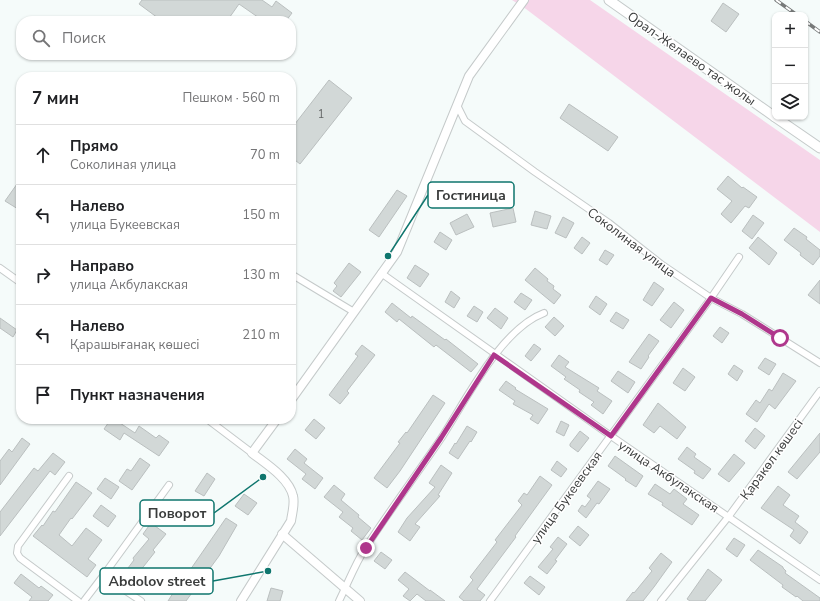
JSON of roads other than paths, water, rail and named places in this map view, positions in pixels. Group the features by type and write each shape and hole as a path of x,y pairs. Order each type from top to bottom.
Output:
{"main road":[{"name":"Орал-Желаево тас жолы","path":"609,0 772,115"},
{"name":"Орал-Желаево тас жолы","path":"779,120 820,148"}],"street":[{"path":"296,393 397,252 469,76 524,0"},
{"name":"Соколиная улица","path":"458,105 465,121 609,223 661,264 711,298 742,314 820,363"},
{"name":"улица Букеевская","path":"490,601 711,298 739,257"},
{"path":"0,268 16,279"},
{"name":"улица Акбулакская","path":"381,273 494,355 820,580"},
{"path":"296,277 354,312"},
{"path":"339,601 344,588 366,548 441,438 494,355 512,335 537,316 544,313"},
{"name":"Қаракөл көшесі","path":"661,601 729,516 820,392"},
{"path":"214,424 272,468 288,485 293,496 291,521 241,601"},
{"path":"252,453 273,424"},
{"path":"69,476 18,546 17,553 20,558 78,601"},
{"path":"84,601 169,485"},
{"path":"282,534 360,601"},
{"path":"103,576 141,601"}],"railway":[{"path":"776,0 793,12"},
{"path":"808,23 820,32"}],"place":[{"name":"Гостиница","path":"388,256"},
{"name":"Поворот","path":"263,477"},
{"name":"Abdolov street","path":"268,571"}]}
